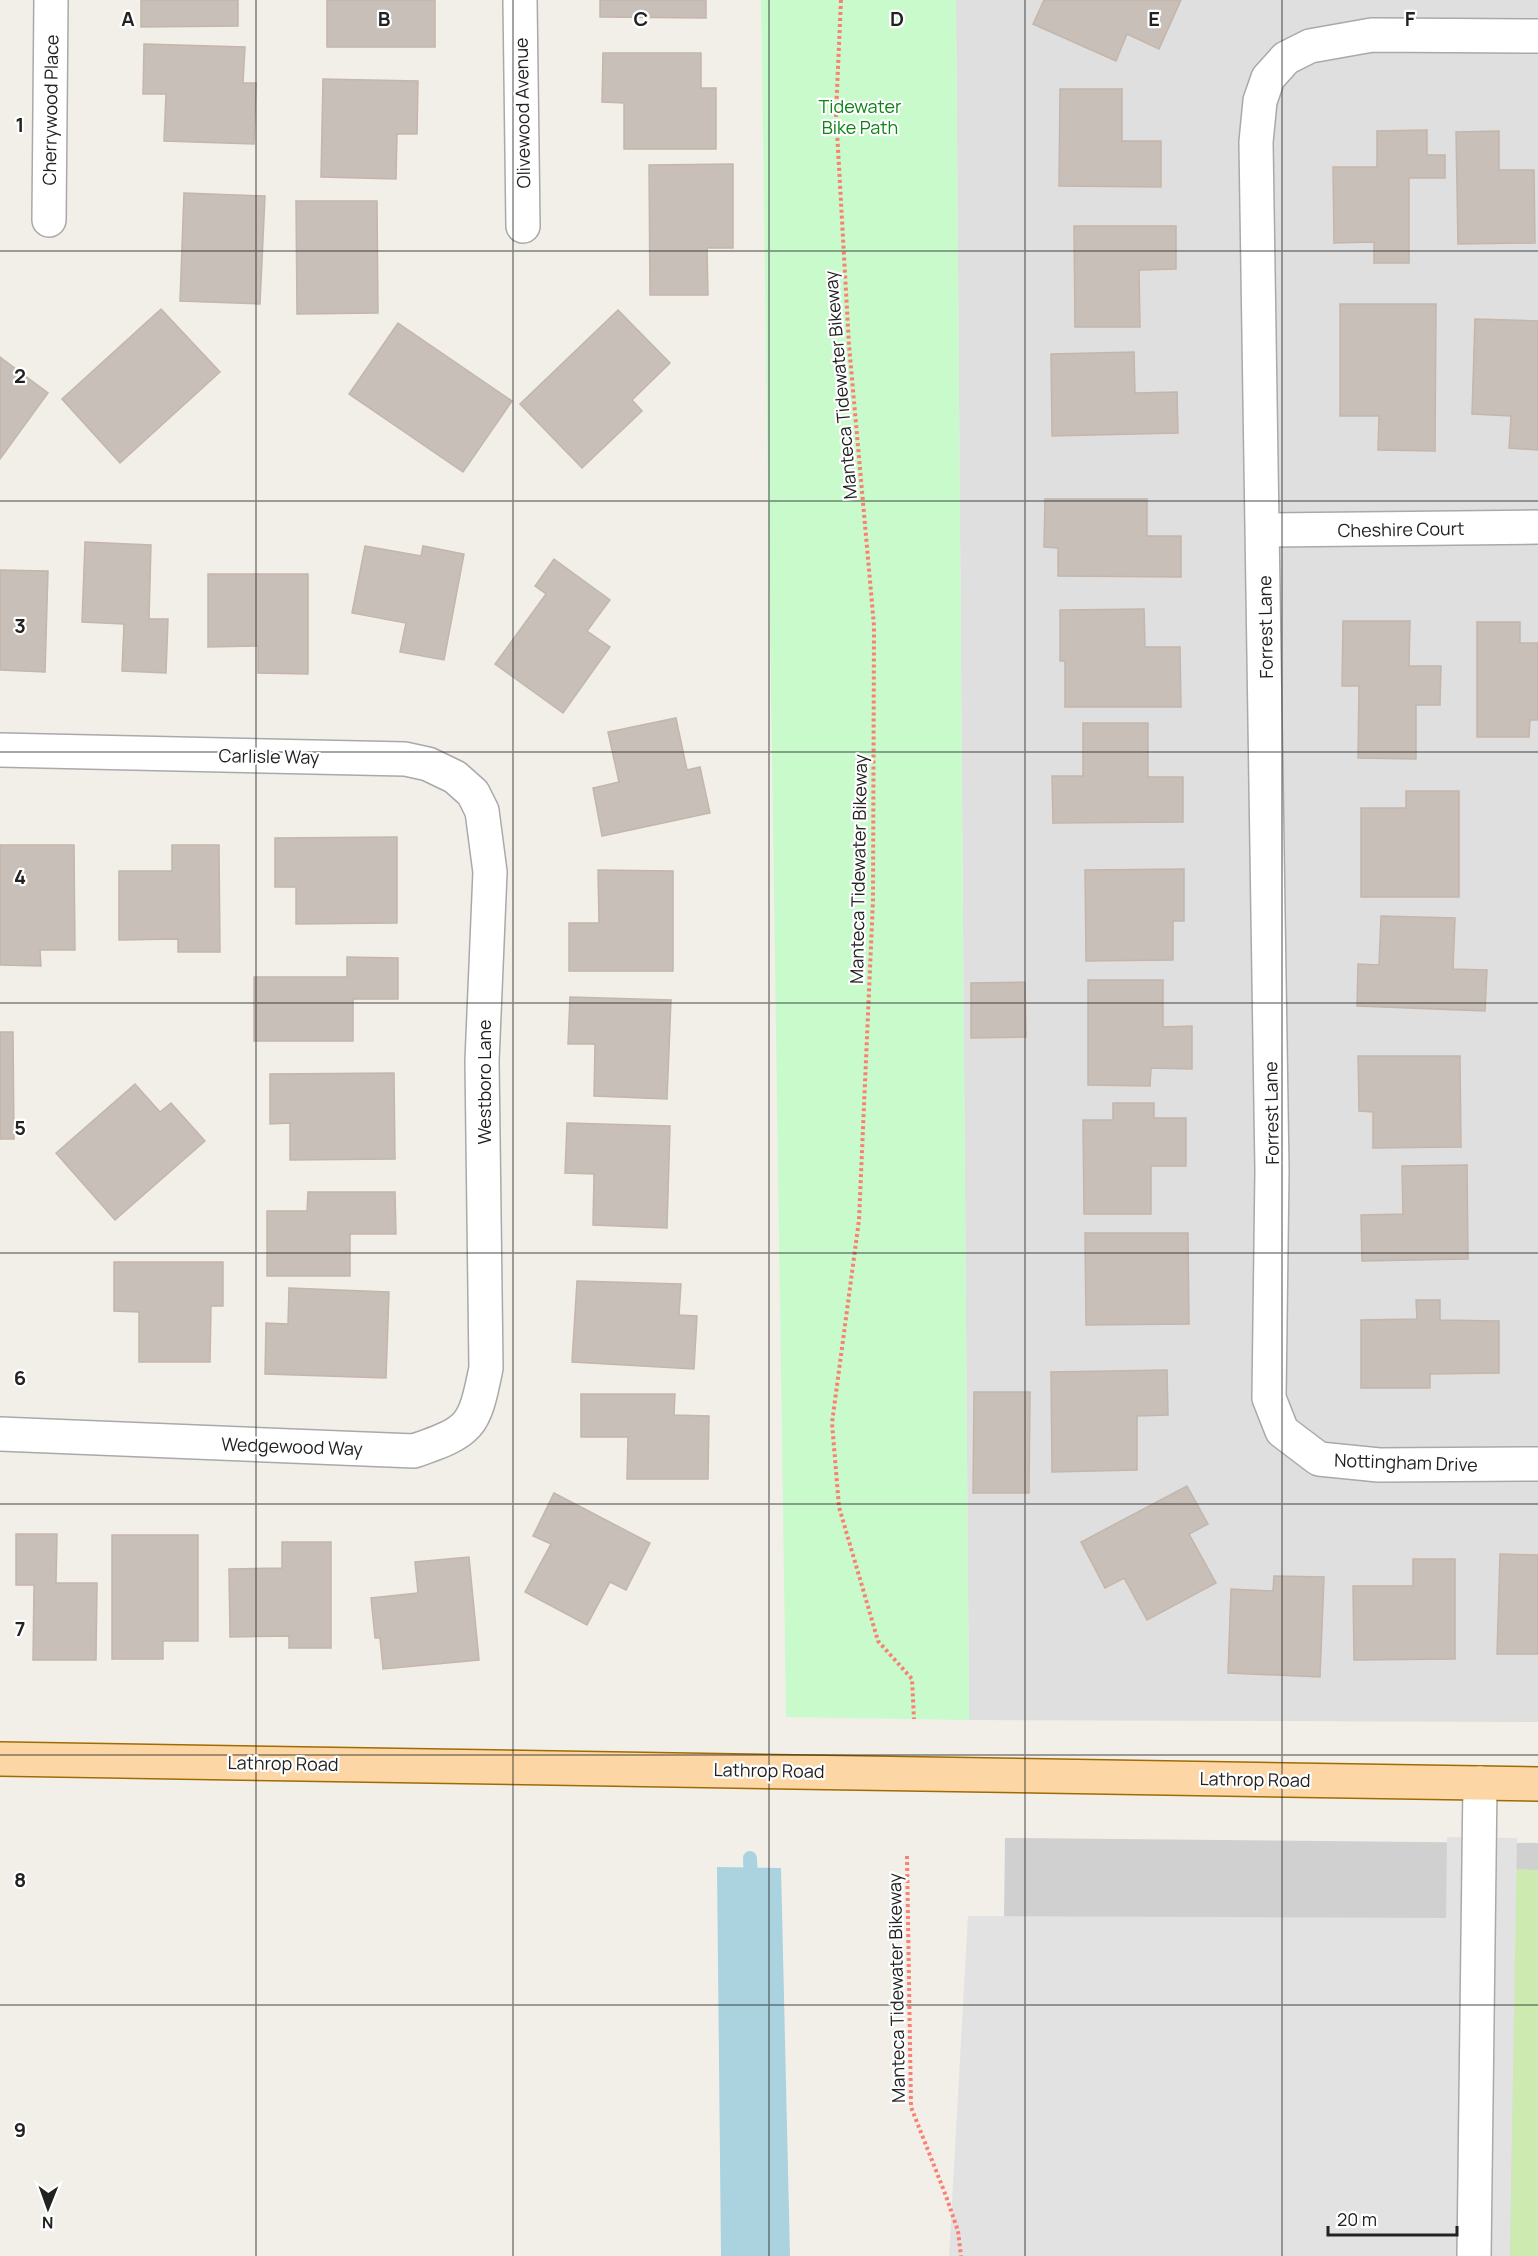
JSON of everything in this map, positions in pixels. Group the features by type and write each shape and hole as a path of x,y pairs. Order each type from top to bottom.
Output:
{"main road":[{"name":"Lathrop Road","path":"0,1759 1538,1784"}],"street":[{"name":"Cherrywood Place","path":"49,220 51,0"},
{"name":"Olivewood Avenue","path":"520,0 523,226"},
{"name":"Forrest Lane","path":"1271,1255 1264,530 1256,142 1260,101 1268,78 1286,58 1310,45 1372,35 1538,36"},
{"name":"Cheshire Court","path":"1264,530 1538,527"},
{"name":"Carlisle Way","path":"0,750 405,759 428,764 446,773 473,793 482,811 487,845"},
{"name":"Westboro Lane","path":"485,1319 482,1061 490,872 487,845"},
{"name":"Nottingham Drive","path":"1271,1255 1269,1398 1282,1431 1319,1459 1379,1465 1538,1464"},
{"name":"Wedgewood Way","path":"0,1434 414,1451 454,1436 469,1424 480,1400 486,1368 485,1319"},
{"path":"1474,2256 1480,1783"}],"path":[{"name":"Manteca Tidewater Bikeway","path":"841,0 837,136 849,345 874,626 874,888 860,1220 832,1423 839,1507 878,1641 912,1679 914,1719"},
{"name":"Manteca Tidewater Bikeway","path":"907,1856 911,2107 958,2230 961,2256"}],"shaded area":[{"path":"956,0 1538,0 1538,1722 969,1720"},
{"path":"1447,1837 1517,1838 1510,2256 949,2256 968,1916 1446,1918"},
{"path":"1005,1838 1538,1843 1538,2256 1000,2256"}],"green space":[{"name":"Tidewater Bike Path","path":"761,0 956,0 969,1720 786,1717"},
{"path":"1516,1869 1538,1870 1538,2256 1510,2256"}],"water":[{"path":"717,1867 781,1868 790,2256 721,2256"}],"building":[{"path":"141,0 238,0 238,26 141,27"},
{"path":"327,0 435,0 435,47 327,47"},
{"path":"600,0 706,0 706,18 600,17"},
{"path":"1044,0 1181,0 1159,49 1127,34 1116,61 1033,24"},
{"path":"144,44 245,47 243,83 256,83 254,144 164,141 166,94 143,94"},
{"path":"603,53 701,53 701,88 716,88 716,149 624,149 624,103 602,102"},
{"path":"323,79 418,81 417,134 397,134 396,179 321,177"},
{"path":"1060,89 1122,89 1122,141 1161,141 1161,187 1059,186"},
{"path":"1427,130 1427,155 1445,155 1445,178 1409,178 1409,263 1374,263 1374,242 1334,243 1333,167 1377,167 1377,131"},
{"path":"1499,131 1499,170 1534,170 1535,243 1458,244 1456,132"},
{"path":"733,164 733,248 707,248 708,295 650,295 649,165"},
{"path":"184,193 265,196 260,304 180,301"},
{"path":"296,201 377,201 378,313 297,314"},
{"path":"1074,226 1176,226 1176,269 1139,270 1140,327 1075,327"},
{"path":"1340,304 1436,304 1435,451 1378,450 1379,416 1340,416"},
{"path":"161,309 220,372 120,463 62,399"},
{"path":"618,310 670,363 632,400 642,411 582,468 520,404"},
{"path":"1475,319 1538,321 1538,450 1509,448 1511,416 1472,414"},
{"path":"398,323 512,401 463,472 349,394"},
{"path":"1134,352 1135,393 1177,392 1178,433 1052,436 1051,354"},
{"path":"0,357 48,393 0,459"},
{"path":"1045,499 1147,499 1147,536 1181,536 1181,577 1058,576 1058,548 1044,547"},
{"path":"85,542 151,545 149,619 168,619 166,673 122,671 124,624 82,622"},
{"path":"365,546 421,556 423,546 464,554 444,660 400,652 406,623 352,613"},
{"path":"554,559 610,600 587,631 610,647 563,713 495,664 546,594 535,586"},
{"path":"0,570 48,571 45,672 0,670"},
{"path":"208,574 308,574 308,674 258,673 258,646 208,647"},
{"path":"1144,609 1145,647 1180,647 1181,707 1065,707 1065,661 1060,661 1060,610"},
{"path":"1343,621 1410,621 1409,666 1441,666 1440,705 1416,705 1416,759 1358,758 1359,686 1342,686"},
{"path":"1477,622 1520,622 1520,643 1538,643 1538,720 1530,720 1529,737 1477,737"},
{"path":"676,718 687,770 700,767 710,813 602,836 593,788 619,782 608,732"},
{"path":"1083,723 1148,723 1148,777 1183,777 1183,822 1053,823 1052,776 1083,776"},
{"path":"1406,791 1459,791 1459,897 1361,897 1361,808 1406,808"},
{"path":"397,837 397,923 296,924 296,887 275,887 275,838"},
{"path":"0,845 74,845 75,950 40,950 41,966 0,965"},
{"path":"172,845 219,845 220,952 178,952 178,939 119,940 119,871 172,871"},
{"path":"1184,869 1184,921 1173,921 1173,960 1086,961 1085,870"},
{"path":"598,870 673,871 673,971 569,971 569,923 599,923"},
{"path":"1381,916 1455,918 1453,969 1487,970 1485,1011 1357,1006 1358,964 1379,965"},
{"path":"347,957 398,958 398,999 353,999 353,1041 254,1041 254,977 347,977"},
{"path":"1088,980 1163,980 1163,1027 1192,1026 1192,1069 1151,1068 1150,1086 1088,1085"},
{"path":"1025,982 1026,1037 971,1038 971,983"},
{"path":"570,997 671,1000 667,1099 594,1096 595,1044 568,1044"},
{"path":"0,1032 13,1032 14,1139 0,1139"},
{"path":"1358,1056 1460,1056 1461,1147 1373,1148 1373,1112 1359,1111"},
{"path":"394,1073 395,1159 290,1160 290,1123 270,1124 270,1074"},
{"path":"135,1084 160,1112 171,1103 205,1141 115,1220 56,1153"},
{"path":"1113,1103 1154,1103 1154,1118 1186,1118 1186,1166 1151,1166 1151,1214 1084,1214 1083,1120 1113,1120"},
{"path":"567,1123 670,1126 667,1228 593,1225 594,1174 565,1173"},
{"path":"1467,1165 1468,1259 1362,1261 1361,1215 1403,1214 1402,1166"},
{"path":"308,1192 395,1192 396,1234 350,1234 350,1276 267,1276 267,1211 307,1211"},
{"path":"1085,1233 1188,1233 1189,1324 1086,1325"},
{"path":"114,1262 223,1262 223,1306 211,1306 210,1362 139,1362 139,1312 114,1311"},
{"path":"577,1281 681,1284 679,1315 697,1316 694,1369 572,1362"},
{"path":"289,1288 389,1292 386,1378 265,1374 266,1323 288,1324"},
{"path":"1416,1300 1440,1300 1440,1320 1499,1321 1499,1373 1430,1374 1430,1388 1361,1388 1361,1320 1417,1319"},
{"path":"1167,1370 1168,1415 1137,1416 1137,1470 1052,1472 1051,1372"},
{"path":"974,1392 1030,1392 1029,1493 973,1493"},
{"path":"581,1394 675,1394 674,1415 709,1416 708,1479 627,1479 628,1437 581,1437"},
{"path":"1187,1486 1208,1524 1189,1534 1216,1583 1147,1620 1124,1578 1105,1588 1081,1542"},
{"path":"554,1493 650,1543 626,1590 610,1582 587,1625 525,1592 551,1544 533,1536"},
{"path":"16,1534 57,1534 56,1583 97,1583 96,1660 33,1660 34,1585 16,1585"},
{"path":"112,1535 198,1535 198,1641 163,1641 163,1659 112,1659"},
{"path":"282,1542 331,1542 331,1648 289,1648 289,1636 230,1637 229,1569 282,1568"},
{"path":"1500,1554 1538,1555 1538,1654 1497,1654"},
{"path":"469,1557 479,1660 383,1669 380,1638 375,1638 371,1598 418,1593 415,1562"},
{"path":"1413,1559 1455,1559 1455,1659 1354,1660 1353,1586 1413,1586"},
{"path":"1274,1576 1324,1577 1320,1677 1228,1673 1231,1589 1273,1591"}],"waterway":[{"path":"750,1858 751,1886"}]}
